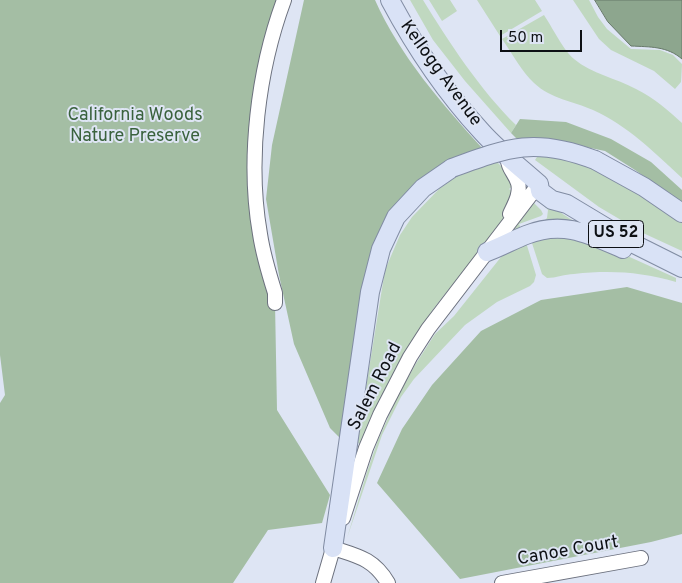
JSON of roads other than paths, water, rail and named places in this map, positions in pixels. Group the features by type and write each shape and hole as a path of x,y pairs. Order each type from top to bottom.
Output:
{"main road":[{"name":"Kellogg Avenue","path":"390,0 428,64 448,90 483,134 539,184 540,191 552,200 567,204 632,243 674,265"},
{"path":"333,548 370,292 380,249 396,217 423,188 452,168 511,148 535,146 573,151 595,160 630,178 682,213"},
{"path":"487,252 540,230 565,228 579,230 629,251 674,265"}],"street":[{"path":"276,303 259,233 255,161 263,80 271,41 284,0"},
{"name":"Salem Road","path":"505,229 519,192 518,182 508,164 508,157"},
{"name":"Salem Road","path":"323,583 366,448 395,386 428,329 539,184"},
{"path":"333,548 362,558 372,564 381,572 388,583"},
{"name":"Canoe Court","path":"502,583 641,558"}],"park label":[{"name":"California Woods Nature Preserve","path":"135,126"}]}
